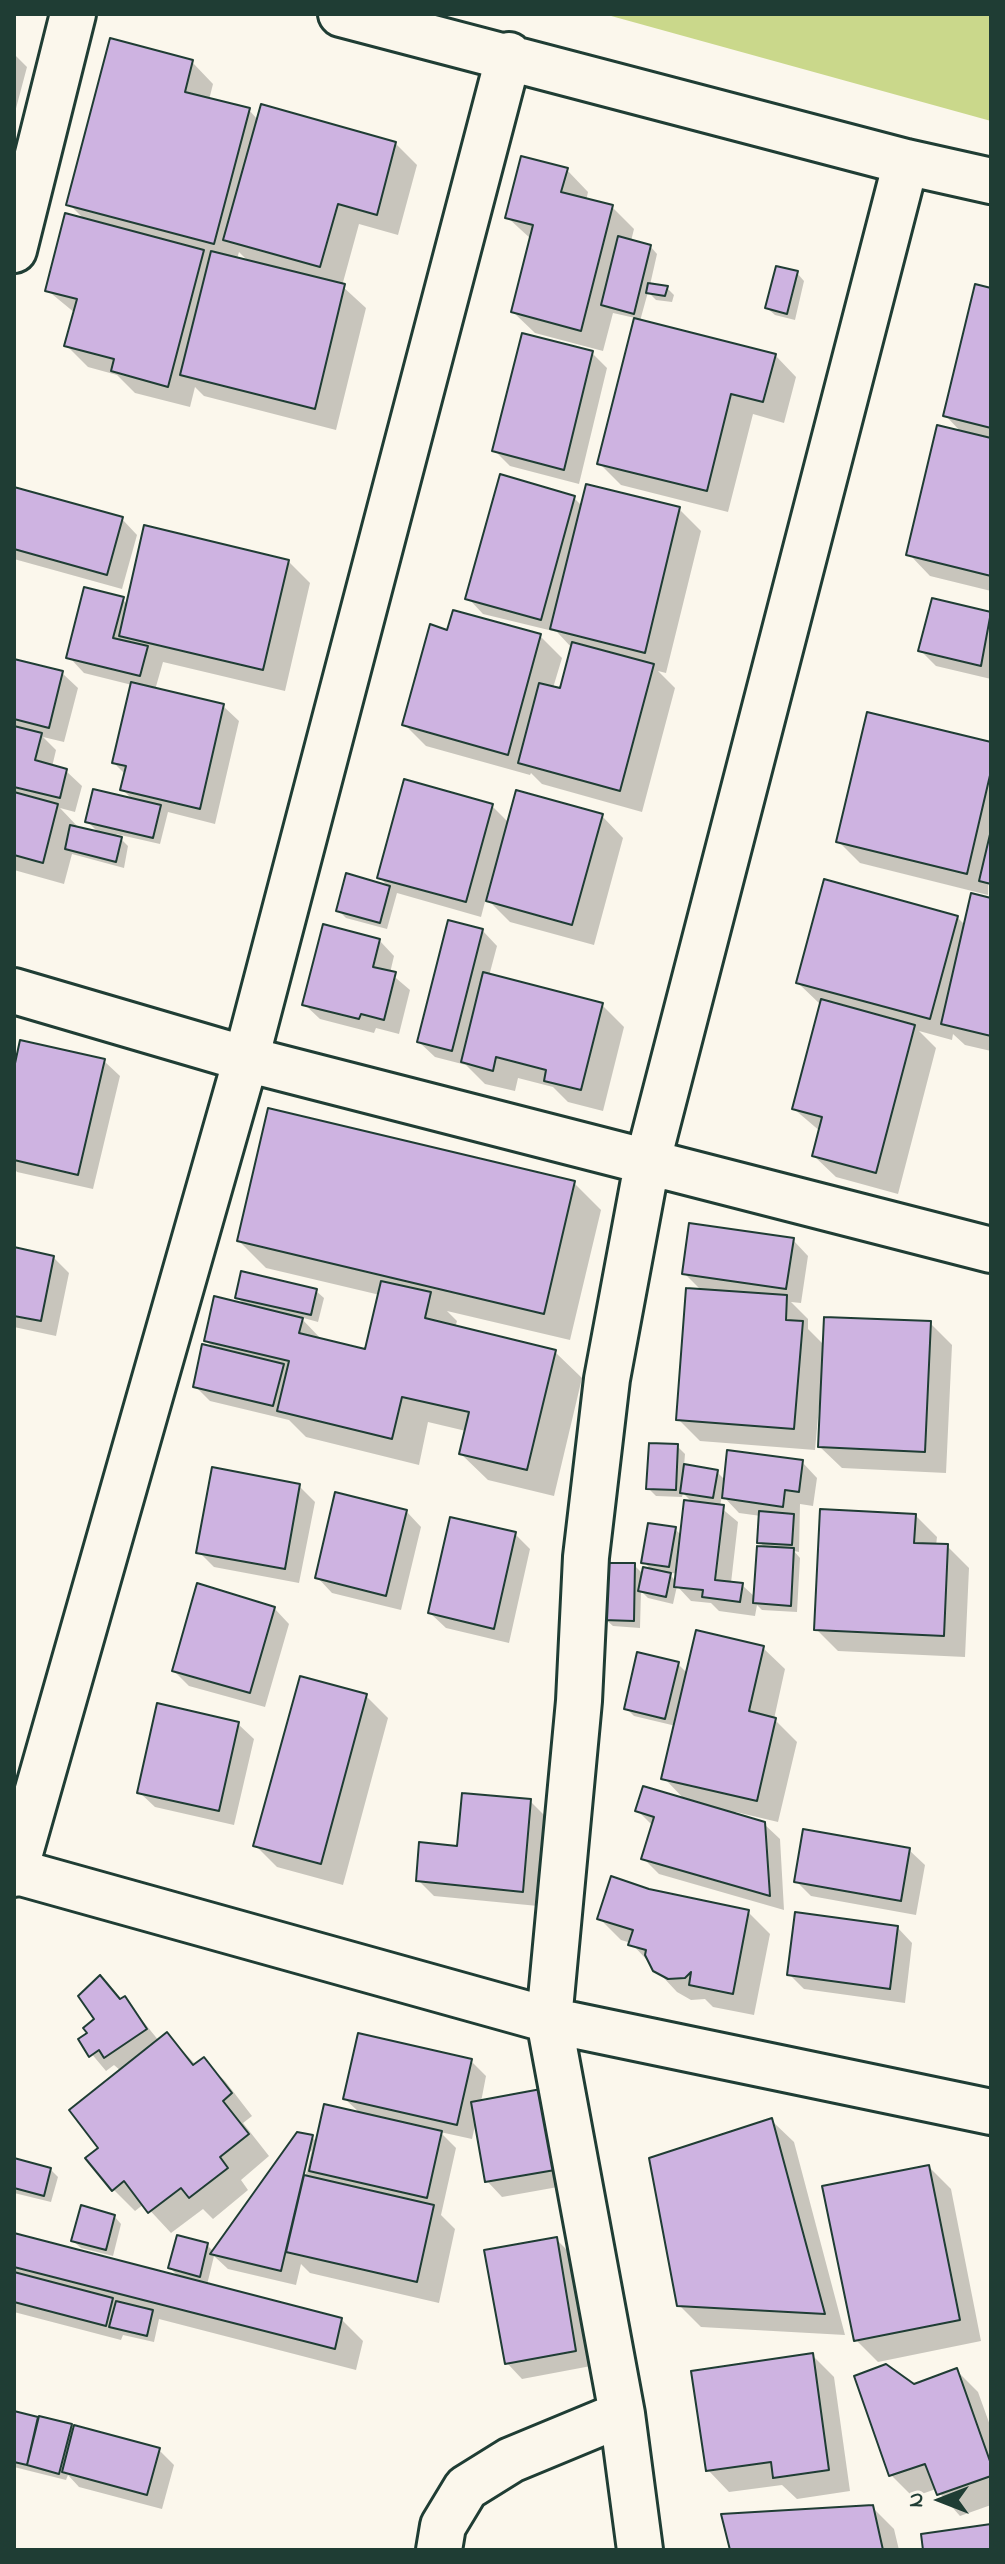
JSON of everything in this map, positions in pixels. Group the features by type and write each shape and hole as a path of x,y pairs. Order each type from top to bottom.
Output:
{"street":[{"path":"14,250 73,14"},
{"path":"341,14 509,55 906,162 991,181"},
{"path":"509,55 246,1059 14,1872 549,2020 991,2112"},
{"path":"640,2550 622,2414 549,2020 579,1701 588,1542 607,1379 647,1164 906,162"},
{"path":"14,991 246,1059 991,1250"},
{"path":"439,2550 443,2526 466,2488 511,2460 622,2414"}],"green space":[{"path":"604,14 991,14 991,121"}],"building":[{"path":"110,38 193,60 185,92 250,108 214,244 66,205"},
{"path":"261,104 396,142 377,215 338,204 320,267 223,240"},
{"path":"521,156 568,168 561,192 613,205 581,331 511,312 533,225 505,218"},
{"path":"65,213 204,250 168,387 111,371 114,359 64,346 77,299 45,291"},
{"path":"618,236 651,245 634,314 601,305"},
{"path":"211,251 345,284 315,409 180,375"},
{"path":"776,266 798,271 787,314 765,308"},
{"path":"648,283 668,286 665,296 646,293"},
{"path":"975,284 991,288 991,428 943,416"},
{"path":"634,318 776,354 763,402 731,394 707,491 597,464"},
{"path":"522,333 593,351 564,470 492,451"},
{"path":"937,425 991,438 991,576 906,555"},
{"path":"500,474 575,496 541,620 465,599"},
{"path":"586,484 680,507 645,653 550,629"},
{"path":"14,487 123,517 107,575 14,549"},
{"path":"144,525 289,560 263,670 119,636"},
{"path":"84,587 124,597 113,638 148,646 140,676 66,658"},
{"path":"932,598 991,612 981,666 918,651"},
{"path":"453,610 541,634 508,755 402,725 430,624 447,630"},
{"path":"572,642 654,664 620,791 518,763 539,683 560,688"},
{"path":"14,659 63,671 49,728 14,719"},
{"path":"131,682 224,704 200,809 120,790 126,766 112,763"},
{"path":"867,712 991,742 991,771 967,874 836,842"},
{"path":"14,726 42,733 35,760 67,769 60,798 14,787"},
{"path":"404,779 493,804 466,902 377,878"},
{"path":"93,789 161,805 153,838 85,822"},
{"path":"516,790 603,814 572,925 486,901"},
{"path":"14,792 58,804 43,863 14,855"},
{"path":"70,825 122,837 116,862 65,849"},
{"path":"991,830 991,884 979,881"},
{"path":"346,873 390,886 380,923 336,911"},
{"path":"824,879 958,916 930,1019 796,983"},
{"path":"971,893 991,898 991,1036 941,1024"},
{"path":"448,920 483,929 452,1051 417,1042"},
{"path":"323,924 380,939 373,967 396,972 384,1020 361,1014 359,1019 302,1005"},
{"path":"483,972 603,1003 581,1090 544,1081 546,1070 496,1057 493,1071 461,1062"},
{"path":"821,999 915,1025 876,1173 812,1156 822,1117 792,1109"},
{"path":"20,1040 105,1059 78,1175 14,1160 14,1068"},
{"path":"268,1108 575,1181 544,1314 237,1241"},
{"path":"689,1223 794,1238 786,1289 682,1274"},
{"path":"14,1247 54,1256 41,1321 14,1316"},
{"path":"241,1271 317,1289 311,1315 235,1298"},
{"path":"381,1281 431,1292 425,1318 556,1350 527,1470 459,1454 469,1412 402,1397 392,1439 277,1411 289,1361 204,1341 214,1296 303,1318 299,1333 365,1349"},
{"path":"686,1288 787,1295 786,1320 803,1321 794,1429 676,1420"},
{"path":"824,1317 931,1321 925,1452 818,1447"},
{"path":"202,1344 284,1364 273,1406 193,1387"},
{"path":"649,1443 678,1444 676,1490 646,1489"},
{"path":"727,1450 803,1460 799,1492 785,1490 783,1507 722,1498"},
{"path":"684,1464 718,1470 713,1498 680,1493"},
{"path":"212,1467 300,1484 285,1569 196,1553"},
{"path":"335,1492 407,1510 386,1596 315,1578"},
{"path":"684,1500 724,1505 715,1580 743,1583 740,1602 702,1597 703,1590 674,1587"},
{"path":"820,1509 916,1514 914,1543 948,1544 944,1636 814,1630"},
{"path":"759,1511 794,1514 792,1545 757,1543"},
{"path":"450,1517 516,1532 494,1629 428,1613"},
{"path":"648,1523 676,1527 669,1567 641,1563"},
{"path":"757,1546 794,1548 791,1606 753,1603"},
{"path":"605,1563 635,1563 634,1621 603,1620"},
{"path":"643,1567 671,1573 666,1597 638,1591"},
{"path":"197,1583 275,1607 250,1693 172,1671"},
{"path":"696,1630 764,1646 749,1711 776,1718 757,1801 661,1779"},
{"path":"637,1652 679,1662 665,1719 624,1709"},
{"path":"300,1676 367,1694 321,1864 253,1846"},
{"path":"157,1703 239,1722 219,1811 137,1793"},
{"path":"643,1786 765,1822 770,1896 641,1859 654,1817 635,1811"},
{"path":"462,1793 531,1799 523,1892 416,1881 419,1842 457,1846"},
{"path":"803,1829 910,1848 901,1901 794,1882"},
{"path":"611,1876 649,1889 749,1910 733,1994 689,1985 691,1972 685,1978 668,1979 653,1971 645,1955 646,1950 628,1945 633,1930 597,1919"},
{"path":"795,1912 898,1926 890,1989 787,1975"},
{"path":"100,1975 120,1999 125,1996 147,2029 104,2058 99,2050 89,2057 78,2039 87,2033 83,2028 94,2019 78,1996"},
{"path":"167,2032 193,2065 204,2057 232,2093 223,2101 249,2134 220,2157 228,2168 189,2198 181,2188 148,2213 124,2181 112,2191 85,2158 98,2148 69,2110"},
{"path":"358,2033 472,2059 457,2125 343,2099"},
{"path":"541,2089 555,2170 485,2182 471,2102"},
{"path":"324,2104 442,2131 427,2198 309,2171"},
{"path":"772,2118 825,2314 677,2306 649,2158"},
{"path":"297,2132 313,2135 281,2271 210,2254"},
{"path":"14,2158 51,2168 44,2196 14,2188"},
{"path":"929,2165 960,2320 854,2341 822,2186"},
{"path":"304,2175 434,2205 417,2282 286,2252"},
{"path":"81,2205 115,2215 106,2250 71,2241"},
{"path":"14,2233 342,2318 335,2349 14,2267"},
{"path":"177,2235 208,2243 200,2277 168,2268"},
{"path":"557,2237 576,2351 505,2364 484,2250"},
{"path":"14,2272 113,2298 106,2326 14,2302"},
{"path":"116,2301 153,2310 147,2336 109,2327"},
{"path":"813,2353 829,2470 773,2478 771,2462 706,2471 691,2371"},
{"path":"886,2364 914,2384 957,2368 991,2464 991,2476 937,2495 925,2464 889,2476 854,2376"},
{"path":"14,2411 38,2417 27,2465 14,2462"},
{"path":"39,2416 72,2424 59,2474 27,2465"},
{"path":"74,2425 160,2448 147,2495 62,2472"},
{"path":"873,2505 883,2550 730,2550 721,2514"},
{"path":"991,2524 991,2550 923,2550 921,2534"}]}
